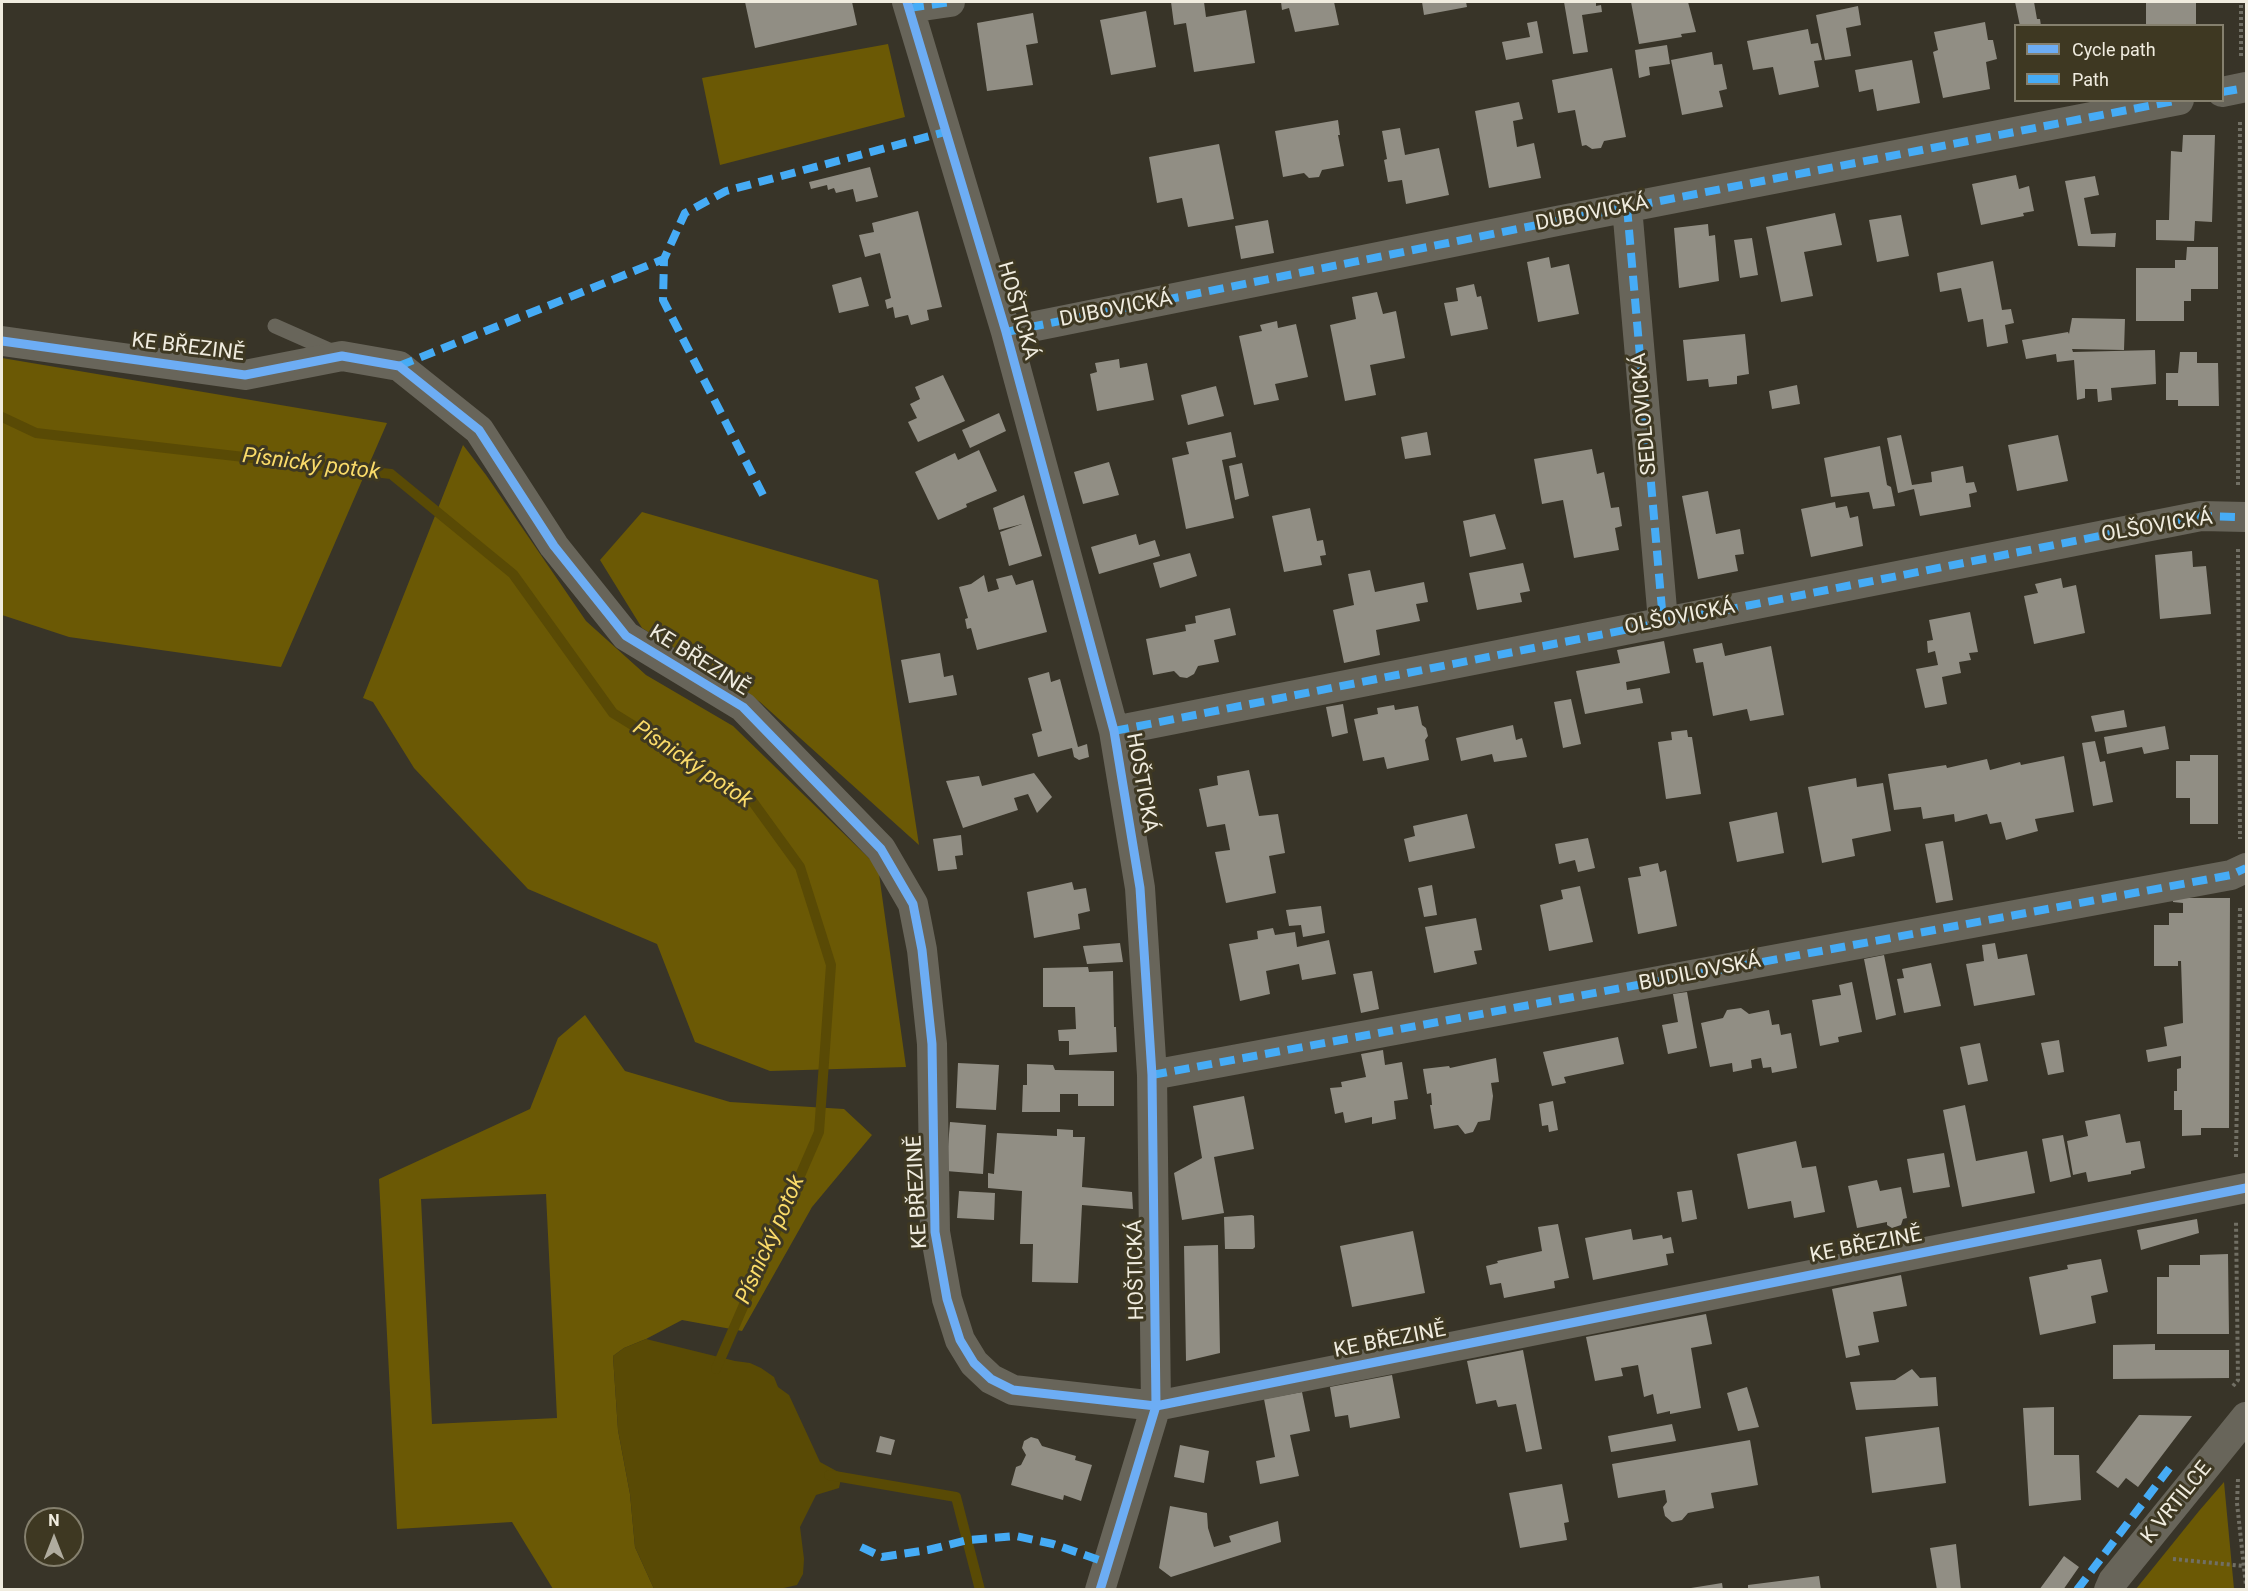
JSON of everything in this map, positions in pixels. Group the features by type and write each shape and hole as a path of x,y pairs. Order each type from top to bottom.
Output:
{"street":[{"path":"908,5 950,2"},
{"name":"HOŠTICKÁ","path":"908,5 1006,332 1114,731 1140,888 1152,1075 1156,1406 1100,1590"},
{"name":"DUBOVICKÁ","path":"1006,332 1627,207 2169,102"},
{"name":"SEDLOVICKÁ","path":"1627,207 1663,621"},
{"name":"KE BŘEZINĚ","path":"2,341 245,375 342,356 399,366 478,430 554,546 626,636 743,707 881,849 913,904 922,950 932,1044 934,1232 947,1299 960,1340 975,1363 991,1379 1013,1390 1156,1406 2241,1190"},
{"name":"OLŠOVICKÁ","path":"1114,731 2202,516 2242,517"},
{"name":"BUDILOVSKÁ","path":"1152,1075 2231,875 2243,869"},
{"name":"K VRTILCE","path":"2109,1590 2113,1581 2247,1417"}],"lane":[{"path":"275,326 342,356"}],"path":[{"path":"2238,1380 2243,869 2242,517 2236,89 2241,2"},
{"path":"2238,1478 2237,1503 2247,1586"},
{"path":"2134,1555 2244,1566"}],"shaded area":[{"path":"888,44 905,117 720,165 702,78"},
{"path":"2,358 387,423 281,667 69,637 2,615"},
{"path":"463,445 586,621 646,675 733,726 878,867 906,1067 770,1071 695,1042 657,944 528,889 414,768 373,702 363,698"},
{"path":"642,512 878,580 919,845 760,702 642,628 600,560"},
{"path":"585,1015 625,1071 730,1102 844,1109 872,1135 812,1207 742,1331 682,1320 624,1348 613,1356 618,1430 630,1494 635,1547 654,1589 553,1589 512,1522 397,1529 379,1179 530,1109 558,1038","holes":["546,1194 557,1418 432,1424 421,1199"]},
{"path":"646,1339 750,1363 761,1368 774,1377 778,1387 789,1395 820,1462 842,1474 839,1488 816,1495 800,1527 804,1559 803,1574 797,1585 775,1590 654,1589 635,1547 630,1494 618,1430 613,1356 624,1348"},
{"path":"2224,1482 2234,1589 2136,1589 2199,1511"}],"building":[{"path":"745,2 852,2 857,25 755,48"},
{"path":"1171,2 1204,2 1206,17 1246,10 1255,63 1194,72 1186,23 1174,25"},
{"path":"1281,2 1334,2 1339,25 1295,32 1289,8 1282,10"},
{"path":"1422,2 1466,2 1467,7 1424,15"},
{"path":"1564,2 1596,2 1596,6 1601,5 1602,12 1582,15 1588,52 1573,54"},
{"path":"1631,2 1688,2 1696,32 1681,34 1682,37 1639,44"},
{"path":"2015,2 2034,2 2037,19 2040,19 2041,24 2020,24"},
{"path":"2146,2 2196,2 2196,24 2146,24"},
{"path":"1858,6 1861,25 1846,28 1851,56 1825,60 1816,15"},
{"path":"1146,11 1156,67 1111,75 1100,20"},
{"path":"1033,13 1038,43 1026,45 1033,85 987,91 977,23"},
{"path":"1537,21 1543,53 1506,60 1502,42 1530,37 1527,23"},
{"path":"1985,22 1988,40 1993,40 1997,59 1986,62 1990,89 1943,98 1933,52 1938,50 1934,32"},
{"path":"1808,29 1811,44 1818,43 1822,60 1814,61 1819,87 1779,95 1773,67 1753,70 1747,41"},
{"path":"1667,45 1670,64 1649,67 1650,75 1639,78 1635,50"},
{"path":"1712,52 1714,65 1722,64 1727,89 1719,91 1723,107 1682,115 1671,60"},
{"path":"1912,60 1920,103 1877,111 1873,89 1859,92 1855,70"},
{"path":"1612,68 1626,137 1604,141 1601,148 1592,149 1586,145 1582,146 1575,110 1558,113 1552,80"},
{"path":"1519,102 1523,119 1513,121 1517,147 1534,143 1541,178 1489,188 1475,111"},
{"path":"1338,120 1340,135 1338,135 1344,166 1322,170 1319,177 1309,178 1304,173 1283,177 1275,131"},
{"path":"1400,128 1405,155 1439,148 1449,195 1406,204 1402,180 1388,182 1382,131"},
{"path":"2183,135 2215,135 2212,222 2195,221 2194,241 2156,240 2156,220 2169,220 2171,151 2182,152"},
{"path":"1219,144 1234,219 1188,227 1182,198 1157,203 1149,157"},
{"path":"870,167 878,197 856,202 853,189 836,193 834,188 828,190 827,185 811,189 809,182"},
{"path":"2016,175 2019,189 2029,186 2034,211 2023,213 2024,216 1981,225 1972,184"},
{"path":"2095,176 2099,195 2084,198 2091,234 2116,233 2115,247 2078,246 2065,181"},
{"path":"918,211 942,307 927,310 929,320 911,325 908,315 895,318 893,307 887,309 885,300 891,298 880,253 865,257 859,235 874,232 872,223"},
{"path":"1835,213 1842,245 1804,252 1813,296 1781,302 1766,227"},
{"path":"1901,215 1909,256 1877,262 1869,220"},
{"path":"1268,220 1274,253 1241,259 1235,226"},
{"path":"1708,224 1709,236 1715,235 1719,281 1679,288 1674,228"},
{"path":"1752,238 1758,275 1740,278 1734,240"},
{"path":"2187,247 2218,247 2218,289 2191,289 2191,301 2184,301 2184,321 2136,321 2136,268 2175,268 2175,260 2186,260"},
{"path":"1549,257 1551,268 1569,264 1579,314 1538,322 1527,262"},
{"path":"1993,261 2002,310 2011,309 2014,323 2005,325 2008,343 1987,347 1983,319 1968,322 1961,288 1940,292 1937,273"},
{"path":"861,277 869,306 839,313 832,285"},
{"path":"1474,284 1477,297 1481,296 1488,329 1451,336 1444,303 1458,301 1456,288"},
{"path":"1377,292 1383,314 1396,311 1405,358 1370,365 1376,395 1345,401 1330,325 1356,319 1352,297"},
{"path":"2072,318 2125,319 2124,350 2072,349 2073,352 2155,350 2156,384 2111,388 2112,400 2098,402 2097,389 2085,389 2085,398 2077,400 2074,360 2057,362 2056,354 2026,359 2022,340 2068,332 2069,334"},
{"path":"1277,321 1278,328 1296,324 1308,377 1275,384 1279,400 1254,405 1239,336 1262,331 1260,325"},
{"path":"1745,334 1749,374 1737,376 1737,384 1709,387 1708,379 1687,381 1683,340"},
{"path":"2180,352 2197,352 2197,363 2218,363 2219,406 2178,406 2178,400 2166,400 2166,373 2178,373"},
{"path":"1119,359 1120,368 1147,363 1154,400 1097,411 1090,374 1097,372 1095,363"},
{"path":"943,375 965,421 918,442 908,422 917,418 910,404 920,399 915,387"},
{"path":"1797,385 1800,404 1772,409 1769,391"},
{"path":"1216,386 1224,416 1188,425 1181,395"},
{"path":"999,413 1006,431 970,448 962,430"},
{"path":"1231,432 1236,457 1222,460 1234,518 1186,529 1172,458 1189,454 1186,442"},
{"path":"1427,432 1431,455 1405,459 1401,437"},
{"path":"1901,435 1912,485 1932,482 1931,472 1963,466 1966,483 1974,482 1977,492 1969,494 1971,507 1920,516 1914,489 1898,493 1887,438"},
{"path":"2058,435 2068,481 2017,491 2008,445"},
{"path":"1880,446 1887,485 1891,487 1895,506 1873,509 1869,492 1831,497 1824,458"},
{"path":"1592,449 1597,474 1604,472 1611,508 1619,507 1622,526 1615,528 1619,550 1574,558 1563,500 1542,504 1534,459"},
{"path":"979,450 997,491 966,504 967,507 938,520 915,472 955,453 958,460"},
{"path":"1109,462 1119,495 1083,504 1074,472"},
{"path":"1242,463 1249,496 1235,500 1229,466"},
{"path":"1708,491 1716,534 1740,529 1744,554 1735,555 1738,571 1698,579 1682,496"},
{"path":"1024,495 1042,556 1009,566 1000,532 1022,524 999,530 993,508"},
{"path":"1835,502 1836,508 1847,506 1850,518 1858,516 1863,546 1811,557 1801,509"},
{"path":"1310,508 1317,541 1323,540 1326,555 1320,556 1322,565 1284,572 1272,516"},
{"path":"1495,514 1506,549 1470,557 1463,521"},
{"path":"1136,534 1139,545 1155,540 1160,556 1099,574 1091,547"},
{"path":"2192,551 2193,567 2206,566 2211,614 2160,619 2155,555"},
{"path":"1190,553 1197,576 1160,588 1153,563"},
{"path":"1523,563 1530,591 1520,593 1522,602 1477,610 1469,573"},
{"path":"1370,570 1375,592 1424,582 1428,602 1416,604 1420,621 1376,630 1380,655 1344,663 1333,610 1354,605 1348,574"},
{"path":"984,575 988,592 999,589 996,579 1012,575 1016,585 1033,580 1047,632 977,650 971,628 967,629 965,619 968,618 959,587 971,584"},
{"path":"2061,578 2063,588 2076,585 2085,633 2034,644 2024,596 2038,593 2035,584"},
{"path":"1230,608 1236,635 1214,640 1219,662 1198,666 1194,674 1187,678 1180,677 1174,671 1153,675 1146,639 1186,631 1185,625 1196,623 1195,616"},
{"path":"1970,612 1978,652 1969,653 1971,660 1959,662 1961,673 1942,677 1947,704 1925,708 1916,669 1938,665 1935,651 1928,653 1927,641 1933,640 1929,620"},
{"path":"1664,641 1670,673 1626,682 1627,690 1640,688 1643,703 1585,714 1576,671 1620,663 1617,650"},
{"path":"1722,643 1725,656 1771,646 1784,715 1750,721 1747,709 1713,716 1703,662 1696,663 1693,649"},
{"path":"940,653 944,677 953,675 957,695 909,703 901,660"},
{"path":"1049,672 1051,682 1060,679 1078,747 1087,744 1089,757 1079,760 1074,757 1072,748 1038,757 1032,734 1042,731 1028,678"},
{"path":"1571,699 1581,744 1563,748 1554,702"},
{"path":"1343,704 1348,733 1332,737 1326,707"},
{"path":"1394,705 1395,710 1418,706 1422,725 1426,728 1428,736 1425,740 1429,760 1387,769 1384,757 1363,761 1354,719 1378,714 1377,708"},
{"path":"2124,710 2127,727 2095,732 2091,716"},
{"path":"1513,725 1516,740 1522,738 1527,757 1494,762 1492,754 1461,761 1456,738"},
{"path":"2165,726 2169,749 2144,754 2142,747 2107,754 2104,737"},
{"path":"1687,730 1688,737 1692,737 1701,794 1666,799 1658,742 1672,740 1671,732"},
{"path":"2095,741 2100,762 2105,761 2113,802 2093,806 2082,743"},
{"path":"2190,755 2218,755 2218,824 2190,824 2190,798 2176,798 2176,761 2190,761"},
{"path":"2064,756 2074,812 2035,819 2038,831 2006,840 2001,822 1990,824 1987,814 1955,822 1954,814 1923,819 1921,807 1894,810 1888,774 1946,765 1947,768 1987,759 1990,770 2020,762 2021,765"},
{"path":"1249,770 1259,816 1278,814 1285,853 1269,856 1276,893 1226,903 1215,852 1230,850 1225,824 1207,827 1199,789 1218,785 1217,776"},
{"path":"1034,773 1052,797 1037,813 1028,794 1014,798 1018,810 963,828 946,781 979,776 982,786"},
{"path":"1856,778 1857,787 1883,783 1891,831 1852,839 1855,856 1822,863 1808,787"},
{"path":"1777,812 1784,853 1737,862 1729,822"},
{"path":"1467,814 1475,848 1409,862 1404,839 1415,836 1413,826"},
{"path":"961,835 963,855 955,856 957,869 938,871 933,839"},
{"path":"1588,838 1595,868 1578,872 1575,860 1559,864 1555,844"},
{"path":"1943,841 1953,900 1936,903 1925,844"},
{"path":"1658,863 1660,872 1666,870 1677,926 1638,934 1628,878 1641,876 1639,867"},
{"path":"1072,882 1074,890 1086,888 1090,911 1078,914 1080,929 1034,938 1027,892"},
{"path":"1432,885 1437,915 1424,917 1418,888"},
{"path":"1580,886 1593,942 1549,951 1540,905 1563,899 1561,890"},
{"path":"2230,898 2229,1128 2201,1128 2201,1135 2182,1136 2182,1110 2174,1110 2174,1091 2177,1091 2177,1069 2181,1068 2181,1056 2148,1062 2146,1050 2167,1046 2164,1027 2183,1023 2181,961 2178,961 2178,966 2154,966 2154,925 2169,925 2169,913 2183,913 2183,903 2173,902 2173,900"},
{"path":"1321,906 1325,933 1303,937 1301,925 1289,926 1286,910"},
{"path":"1476,918 1482,950 1474,951 1477,964 1434,973 1425,927"},
{"path":"1273,928 1275,935 1295,932 1297,947 1329,940 1336,974 1302,980 1299,964 1266,971 1270,994 1240,1001 1229,944 1258,939 1257,931"},
{"path":"1120,943 1123,962 1087,964 1083,946"},
{"path":"1995,943 1998,959 2027,954 2035,995 1974,1006 1966,964 1984,961 1982,945"},
{"path":"1884,955 1896,1015 1876,1020 1864,959"},
{"path":"1931,963 1941,1006 1904,1013 1897,979 1904,978 1902,969"},
{"path":"1088,967 1089,972 1113,971 1117,1052 1069,1055 1069,1041 1059,1041 1058,1030 1076,1029 1075,1007 1043,1007 1043,968"},
{"path":"1372,971 1379,1009 1361,1013 1353,974"},
{"path":"1852,982 1862,1032 1838,1037 1839,1042 1820,1046 1812,1000 1841,995 1839,985"},
{"path":"1687,992 1697,1048 1668,1054 1662,1025 1678,1022 1673,994"},
{"path":"1741,1008 1749,1014 1769,1010 1772,1025 1779,1024 1781,1035 1791,1033 1797,1068 1772,1073 1771,1067 1763,1068 1761,1058 1751,1060 1752,1068 1733,1072 1732,1063 1710,1067 1701,1023 1723,1018 1727,1010"},
{"path":"1618,1037 1624,1064 1564,1077 1566,1083 1552,1086 1543,1052"},
{"path":"2059,1040 2064,1072 2048,1075 2041,1043"},
{"path":"1980,1043 1988,1081 1968,1085 1960,1047"},
{"path":"1383,1050 1385,1065 1402,1062 1408,1099 1394,1101 1396,1119 1372,1124 1372,1117 1345,1123 1343,1112 1335,1114 1330,1088 1342,1087 1341,1082 1366,1077 1361,1054"},
{"path":"1496,1058 1499,1082 1491,1083 1493,1096 1490,1120 1478,1122 1473,1132 1465,1134 1458,1125 1434,1129 1430,1105 1432,1105 1431,1093 1427,1094 1423,1069 1449,1066 1450,1068"},
{"path":"958,1063 999,1065 996,1110 956,1108"},
{"path":"1027,1064 1053,1065 1055,1070 1114,1071 1114,1106 1078,1106 1078,1094 1060,1094 1060,1112 1022,1112 1023,1085 1027,1085"},
{"path":"1244,1096 1254,1149 1214,1157 1224,1213 1182,1220 1174,1173 1202,1158 1193,1106"},
{"path":"1553,1101 1558,1130 1549,1132 1548,1125 1542,1126 1539,1104"},
{"path":"1965,1105 1976,1161 2027,1151 2035,1193 1962,1207 1943,1110"},
{"path":"2120,1114 2126,1143 2140,1141 2145,1168 2131,1171 2131,1174 2088,1182 2086,1172 2073,1175 2067,1141 2088,1136 2085,1121"},
{"path":"950,1122 986,1125 983,1174 946,1171"},
{"path":"1057,1129 1073,1130 1073,1137 1085,1137 1082,1187 1132,1192 1133,1209 1082,1205 1078,1283 1032,1282 1033,1244 1020,1244 1022,1191 988,1188 988,1173 994,1174 997,1133 1057,1136"},
{"path":"2063,1135 2071,1177 2050,1182 2042,1139"},
{"path":"1796,1141 1802,1168 1816,1166 1825,1212 1794,1218 1791,1201 1748,1209 1737,1154"},
{"path":"1944,1153 1950,1187 1913,1193 1907,1159"},
{"path":"1877,1180 1880,1191 1901,1187 1907,1218 1903,1219 1901,1225 1892,1228 1887,1225 1887,1222 1857,1228 1848,1186"},
{"path":"1692,1190 1697,1219 1682,1222 1677,1192"},
{"path":"959,1191 995,1193 994,1220 957,1218"},
{"path":"1254,1216 1255,1247 1253,1249 1225,1249 1224,1217"},
{"path":"2197,1219 2199,1233 2141,1250 2137,1230"},
{"path":"1558,1224 1569,1278 1554,1281 1555,1288 1504,1298 1501,1283 1490,1285 1486,1266 1498,1263 1497,1261 1542,1251 1538,1227"},
{"path":"1631,1229 1633,1240 1662,1235 1663,1239 1671,1237 1674,1253 1666,1254 1668,1265 1593,1280 1585,1238"},
{"path":"1413,1231 1425,1293 1352,1307 1340,1246"},
{"path":"1218,1245 1220,1353 1186,1361 1184,1246"},
{"path":"2228,1254 2229,1334 2157,1334 2157,1277 2169,1277 2169,1265 2200,1265 2200,1255"},
{"path":"2101,1259 2108,1292 2091,1296 2096,1323 2040,1335 2029,1277 2068,1269 2067,1265"},
{"path":"1901,1275 1907,1306 1873,1312 1879,1342 1858,1346 1860,1355 1846,1358 1832,1289"},
{"path":"1706,1314 1712,1344 1691,1348 1701,1408 1657,1414 1653,1394 1644,1397 1638,1365 1621,1368 1623,1376 1595,1381 1586,1337"},
{"path":"2155,1344 2155,1350 2229,1350 2229,1378 2113,1379 2113,1345"},
{"path":"1523,1350 1542,1449 1526,1452 1516,1404 1498,1407 1496,1400 1476,1404 1467,1361"},
{"path":"1912,1369 1920,1378 1936,1377 1938,1406 1856,1410 1850,1382 1895,1380"},
{"path":"1392,1375 1400,1418 1350,1428 1348,1415 1335,1417 1330,1387"},
{"path":"1747,1387 1759,1427 1738,1431 1727,1393"},
{"path":"1302,1392 1310,1431 1290,1435 1299,1476 1260,1484 1256,1461 1275,1457 1264,1399"},
{"path":"2054,1407 2054,1455 2079,1455 2081,1500 2029,1506 2023,1408"},
{"path":"2139,1415 2192,1416 2138,1487 2126,1478 2118,1488 2096,1472"},
{"path":"1672,1424 1676,1441 1611,1452 1608,1436"},
{"path":"1939,1427 1946,1483 1872,1493 1865,1437"},
{"path":"880,1436 895,1440 891,1455 876,1452"},
{"path":"1031,1437 1038,1439 1042,1446 1076,1456 1075,1460 1092,1465 1081,1501 1064,1495 1063,1500 1011,1485 1016,1467 1021,1465 1026,1455 1022,1448 1024,1441"},
{"path":"1750,1440 1758,1485 1711,1493 1714,1508 1688,1513 1682,1520 1672,1522 1665,1516 1663,1507 1667,1502 1665,1490 1618,1498 1612,1464"},
{"path":"1180,1445 1209,1451 1204,1483 1174,1477"},
{"path":"1562,1484 1569,1522 1564,1523 1567,1540 1520,1548 1509,1493"},
{"path":"1170,1506 1207,1513 1208,1528 1214,1547 1231,1542 1229,1536 1278,1521 1281,1542 1171,1577 1159,1568"},
{"path":"1956,1544 1961,1590 1937,1590 1930,1548"},
{"path":"2064,1556 2079,1567 2063,1590 2039,1590"},
{"path":"1819,1576 1821,1590 1748,1590 1748,1585"},
{"path":"1722,1583 1723,1590 1691,1590 1691,1588"}],"waterway":[{"name":"Písnický potok","path":"2,417 36,433 391,474 513,574 613,713 750,798 800,867 831,965 819,1132 716,1369"},
{"name":"Písnický potok","path":"829,1475 956,1497 980,1590"}],"marked path":[{"path":"909,8 950,2"},
{"path":"2224,92 2240,89"},
{"path":"1006,332 1557,221 2169,102"},
{"path":"763,495 663,300 664,259 685,213 726,191 945,132"},
{"path":"1627,207 1663,621"},
{"path":"399,366 664,259"},
{"path":"1114,731 2201,516 2237,517"},
{"path":"1152,1075 2231,875 2246,868"},
{"path":"2077,1590 2174,1462"},
{"path":"861,1547 882,1557 928,1550 968,1540 1016,1536 1053,1544 1108,1563"}],"cycle path":[{"path":"907,2 1006,332 1114,731 1140,888 1152,1075 1156,1406 1100,1590"},
{"path":"2,341 245,375 342,356 399,366 479,430 554,546 626,636 743,707 881,849 913,904 922,950 932,1044 935,1232 947,1299 960,1340 974,1363 991,1379 1013,1390 1156,1406 2246,1188"}]}
